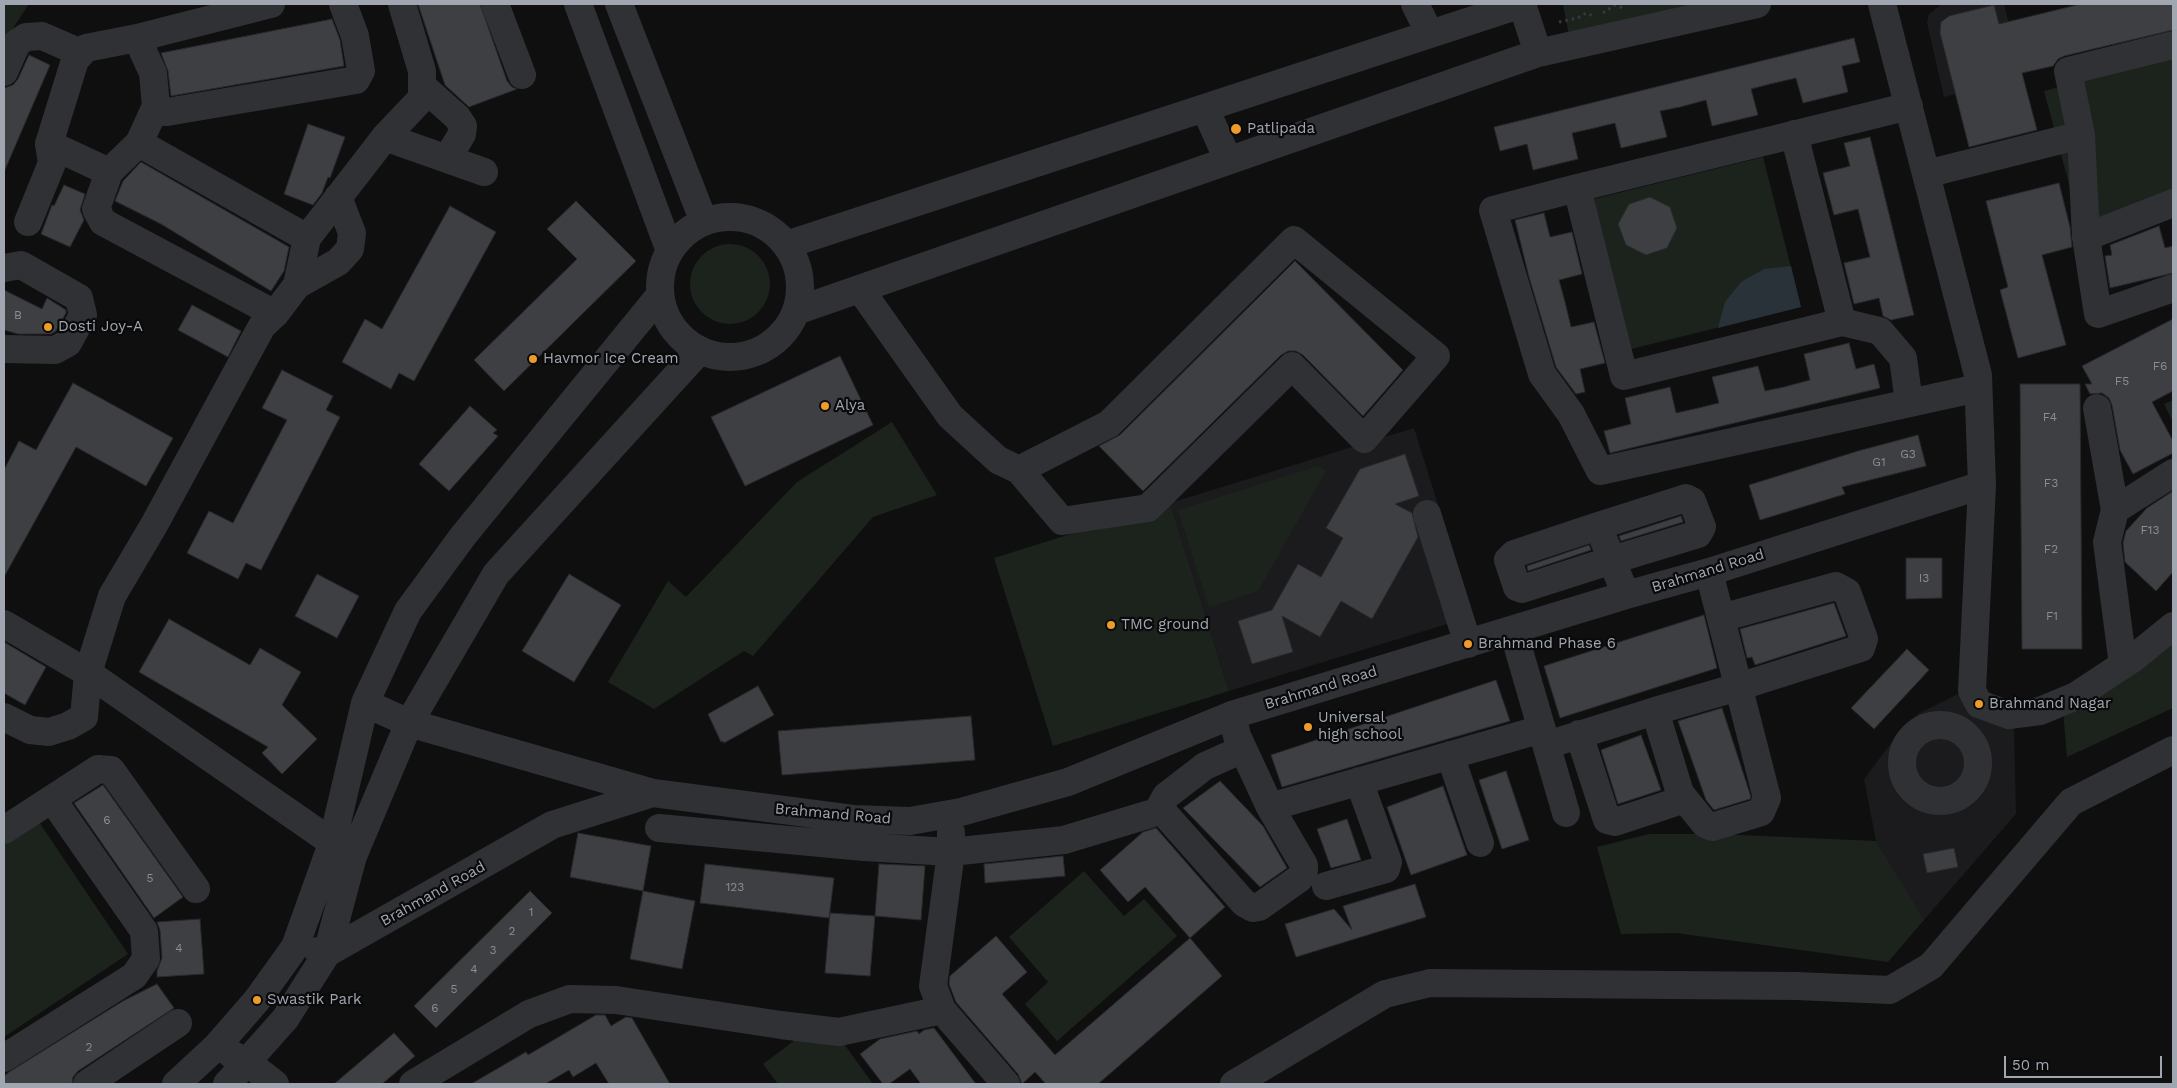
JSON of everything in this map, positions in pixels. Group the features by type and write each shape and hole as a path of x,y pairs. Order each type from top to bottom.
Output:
{"street":[{"path":"28,222 52,163 49,144 75,60 86,48 137,38 269,4"},
{"path":"154,111 167,112 356,80 361,71 355,36 343,4"},
{"path":"297,285 306,238 385,137 422,98 422,71 402,4"},
{"path":"495,4 522,74"},
{"path":"578,4 670,251"},
{"path":"619,4 704,222"},
{"path":"1415,4 1430,34"},
{"path":"786,245 1522,4 1538,53"},
{"path":"796,312 1538,53 1757,4"},
{"path":"1882,4 1978,375 1982,485 1972,691 1980,704 2009,715 2040,711 2076,696 2123,665 2173,626"},
{"path":"4,72 17,43 26,37 42,36 81,53"},
{"path":"137,38 153,73 156,106 139,143 109,172 96,209 103,222 275,314"},
{"path":"2173,45 2068,71 2081,135 2086,237 2098,314 2173,288"},
{"path":"422,86 457,117 463,126 462,134 447,159"},
{"path":"1909,106 1493,210 1542,374 1571,414 1600,471 1978,388"},
{"path":"1205,108 1228,160"},
{"path":"1794,134 1842,322"},
{"path":"1926,174 2081,135"},
{"path":"385,137 484,172"},
{"path":"139,143 306,238"},
{"path":"49,144 109,172"},
{"path":"1577,188 1624,376 1842,322 1880,331 1903,358 1908,404"},
{"path":"4,717 30,730 49,732 68,726 84,717 88,673 112,596 154,525 262,326 275,314 297,285 338,262 350,249 352,233 338,197"},
{"path":"2086,237 2173,202"},
{"path":"726,217 749,219 770,229 786,245 797,266 800,288 796,312 785,331 767,347 745,356 722,357 700,350 681,337 667,318 660,295 661,272 670,251 684,233 704,222 726,217"},
{"path":"860,289 950,416 998,460 1019,470 1062,521 1148,508 1292,366 1364,439 1436,356 1294,240 1109,424 1019,470"},
{"path":"4,268 21,265 79,298 83,316 68,344 55,350 4,349"},
{"path":"227,1084 286,1019 327,953 365,702 408,611 463,536 660,295"},
{"path":"176,1084 217,1046 257,1000 295,947 409,723 496,574 700,350"},
{"path":"2097,408 2116,510 2107,542 2123,665"},
{"path":"2116,510 2173,473"},
{"name":"Brahmand Road","path":"365,702 409,723 653,793 853,819 910,821 952,813 1068,782 1232,715 1626,595 1709,572 1982,485"},
{"path":"1686,498 1692,501 1702,528 1698,534 1522,589 1517,587 1508,560 1514,554 1598,526 1686,498"},
{"path":"1427,514 1468,644"},
{"path":"1598,526 1626,595"},
{"path":"1655,711 1680,793 1705,824 1712,827 1761,812 1767,798 1709,572"},
{"path":"1270,807 1450,755 1544,737 1579,734 1738,688 1861,648 1864,639 1847,592 1836,586 1721,618"},
{"path":"4,624 88,673 343,850"},
{"path":"1513,630 1566,813"},
{"path":"1946,725 1972,691"},
{"path":"1232,715 1243,749 1270,807 1303,860 1304,870 1300,878 1259,907 1253,908 1244,903 1164,813 1161,805 1166,796 1205,766 1243,749"},
{"path":"1579,734 1607,820 1615,822 1676,802 1680,793"},
{"path":"1234,1084 1385,994 1430,983 1796,986 1890,990 1931,966 2071,802 2173,750"},
{"path":"1450,755 1480,843"},
{"path":"4,830 98,769 112,770 196,890"},
{"path":"1326,886 1386,869 1388,862 1360,781"},
{"name":"Brahmand Road","path":"327,953 552,825 653,793"},
{"path":"4,1058 134,976 146,959 144,931 52,799"},
{"path":"952,813 951,852 933,986 942,1010 1006,1084"},
{"path":"659,828 864,847 951,852 1064,840 1150,814"},
{"path":"295,947 327,953"},
{"path":"413,1084 529,1014 570,998 616,1000 781,1026 839,1032 942,1010"},
{"path":"87,1084 178,1023"},
{"path":"217,1046 247,1062 275,1084"}],"shaded area":[{"path":"4,4 29,4 4,42"},
{"path":"1704,4 1569,35 1563,5"},
{"path":"1942,4 2004,4 2022,78 1944,97 1927,23 1929,14"},
{"path":"2173,57 2173,212 2083,236 2044,91"},
{"path":"1763,157 1801,307 1631,349 1594,199"},
{"path":"722,244 738,244 759,255 770,276 770,292 759,313 738,324 722,324 708,318 696,306 690,292 690,276 696,262 708,250"},
{"path":"1791,266 1801,307 1718,328 1725,302 1741,282 1764,269"},
{"path":"2173,400 2173,422 2164,404"},
{"path":"892,422 937,495 873,517 753,656 744,651 654,709 608,682 668,581 686,597 797,482"},
{"path":"1414,428 1473,616 1229,691 1170,503"},
{"path":"1318,466 1326,471 1258,591 1209,607 1178,510"},
{"name":"TMC ground","path":"1170,503 1229,691 1053,746 994,558"},
{"path":"2173,636 2173,708 2067,757 2063,710"},
{"path":"1958,694 1981,716 2014,728 2016,814 1923,921 1876,841 1864,779 1892,742 1918,714"},
{"path":"37,819 128,954 4,1037 4,841"},
{"path":"1649,834 1717,834 1876,841 1924,920 1888,962 1676,933 1621,934 1597,847"},
{"path":"1084,871 1124,916 1144,899 1177,936 1057,1041 1025,1004 1048,982 1009,937"},
{"path":"798,1038 844,1044 873,1084 778,1084 763,1064"}],"building":[{"path":"418,4 480,4 507,81 512,87 517,89 469,107 445,85"},
{"path":"2081,4 2173,4 2173,30 2064,56 2058,59 2053,66 2022,73 2037,130 1969,147 1940,33 1941,22 1949,16 1994,5 1999,24"},
{"path":"332,19 340,40 344,66 171,96 168,71 161,53"},
{"path":"1854,38 1860,62 1842,66 1848,92 1803,103 1796,78 1770,84 1751,89 1758,115 1712,126 1706,100 1660,111 1667,137 1621,148 1615,123 1572,133 1578,159 1533,170 1527,144 1500,151 1494,127"},
{"path":"29,55 50,65 4,172 4,88 13,85 18,79"},
{"path":"308,124 345,137 330,178 328,177 322,193 313,205 284,194"},
{"path":"1870,137 1914,315 1891,320 1883,316 1879,298 1854,304 1844,263 1870,257 1858,209 1834,215 1823,173 1850,166 1844,143"},
{"path":"141,162 289,247 284,271 271,291 161,224 115,201 123,181"},
{"path":"2059,183 2070,227 2072,247 2042,255 2066,345 2018,358 2000,290 2008,287 1986,201"},
{"path":"64,185 85,194 80,210 84,220 70,247 41,234 52,205 54,206"},
{"path":"1650,197 1670,207 1677,228 1667,248 1646,255 1626,245 1618,224 1629,204"},
{"path":"576,201 636,261 504,391 474,360 577,259 547,229"},
{"path":"450,206 496,232 414,381 399,373 391,389 342,362 365,319 382,329"},
{"path":"1544,213 1550,237 1572,232 1582,274 1559,280 1571,327 1594,322 1605,363 1580,369 1585,392 1576,394 1556,367 1529,277 1515,220"},
{"path":"2159,226 2165,248 2173,246 2173,273 2110,288 2105,256 2112,255 2110,245"},
{"path":"1295,261 1403,370 1363,416 1303,355 1296,351 1288,351 1281,355 1143,491 1099,446 1120,435"},
{"path":"4,290 42,309 47,298 66,310 56,331 51,334 18,334 4,330"},
{"path":"192,305 241,331 228,357 178,330"},
{"path":"2173,319 2173,391 2152,402 2173,441 2173,453 2133,474 2120,450 2109,398 2102,393 2090,394 2085,384 2092,384 2082,366"},
{"path":"1849,343 1856,369 1874,364 1880,388 1610,453 1604,431 1631,424 1625,398 1670,387 1676,413 1719,403 1712,377 1758,366 1765,391 1784,387 1810,380 1804,354"},
{"path":"840,356 873,425 745,486 711,417"},
{"path":"282,370 333,396 326,410 340,417 261,570 246,563 238,579 187,553 209,511 233,523 287,420 262,408"},
{"path":"73,383 173,438 146,486 76,447 4,577 4,470 19,441 36,450"},
{"path":"2020,384 2080,384 2082,649 2022,649"},
{"path":"470,406 497,430 493,433 498,436 449,491 419,464"},
{"path":"1918,435 1926,466 1842,487 1845,494 1760,520 1749,485 1858,451"},
{"path":"1405,454 1419,496 1395,504 1412,513 1418,537 1372,619 1341,601 1320,637 1282,616 1293,652 1252,664 1238,621 1272,610 1298,564 1321,577 1343,538 1326,528 1360,469"},
{"path":"2173,491 2173,572 2156,591 2125,562 2123,543 2126,531 2147,508"},
{"path":"1681,516 1683,522 1621,541 1619,536"},
{"path":"1589,545 1591,550 1528,571 1527,566"},
{"path":"1906,558 1942,558 1942,598 1906,599"},
{"path":"317,574 359,596 337,638 295,616"},
{"path":"569,574 621,605 574,682 522,651"},
{"path":"1834,603 1846,636 1755,665 1752,657 1747,658 1740,629"},
{"path":"1704,615 1717,668 1560,718 1544,666"},
{"path":"169,619 250,665 260,648 301,672 282,705 317,739 282,774 262,753 268,747 139,672"},
{"path":"4,642 46,667 25,705 4,693"},
{"path":"1907,649 1929,670 1874,729 1851,708"},
{"path":"1496,680 1510,721 1282,787 1271,755"},
{"path":"758,686 774,715 724,743 723,741 721,742 708,714"},
{"path":"1722,708 1751,797 1750,799 1714,810 1706,800 1678,721"},
{"path":"971,716 975,760 782,775 778,731"},
{"path":"1641,735 1661,790 1618,804 1601,750"},
{"path":"1506,771 1529,840 1502,849 1479,780"},
{"path":"1220,781 1263,826 1287,868 1260,887 1183,808"},
{"path":"103,785 183,897 154,918 74,803"},
{"path":"1443,786 1467,855 1411,875 1387,807"},
{"path":"1347,819 1361,860 1331,868 1317,829"},
{"path":"1156,828 1225,907 1190,938 1145,887 1128,902 1100,870 1143,832"},
{"path":"578,833 651,846 643,891 570,877"},
{"path":"1954,848 1958,867 1927,873 1923,854"},
{"path":"1063,856 1065,876 985,883 984,864"},
{"path":"705,864 834,878 829,918 700,903"},
{"path":"879,864 925,866 921,920 875,916"},
{"path":"1415,884 1426,917 1296,957 1285,924 1334,909 1352,930 1343,906"},
{"path":"530,891 552,913 436,1028 414,1006"},
{"path":"643,891 695,901 682,969 630,959"},
{"path":"830,913 875,916 870,976 825,973"},
{"path":"200,919 204,974 157,977 157,971 162,958 160,930 157,922"},
{"path":"996,936 1027,972 1002,994 1055,1055 1190,938 1222,976 1098,1084 1046,1084 1035,1072 1022,1084 1018,1074 956,1002 949,984 950,976"},
{"path":"157,984 174,1008 78,1071 73,1077 72,1084 4,1084 4,1076 9,1072 123,1001"},
{"path":"596,1015 605,1015 611,1026 626,1017 632,1018 670,1084 609,1084 596,1063 573,1077 569,1070 545,1084 471,1084 526,1052 528,1055"},
{"path":"934,1028 976,1084 921,1084 910,1069 889,1084 883,1084 860,1054 880,1039 917,1031 919,1034 924,1030"},
{"path":"394,1033 415,1056 382,1084 334,1084"}],"place":[{"name":"Patlipada","path":"1236,129"},
{"name":"Dosti Joy-A","path":"48,327"},
{"name":"Havmor Ice Cream","path":"533,359"},
{"name":"Alya","path":"825,406"},
{"name":"TMC ground","path":"1111,625"},
{"name":"Brahmand Phase 6","path":"1468,644"},
{"name":"Brahmand Nagar","path":"1979,704"},
{"name":"Universal high school","path":"1308,727"},
{"name":"Swastik Park","path":"257,1000"}]}
